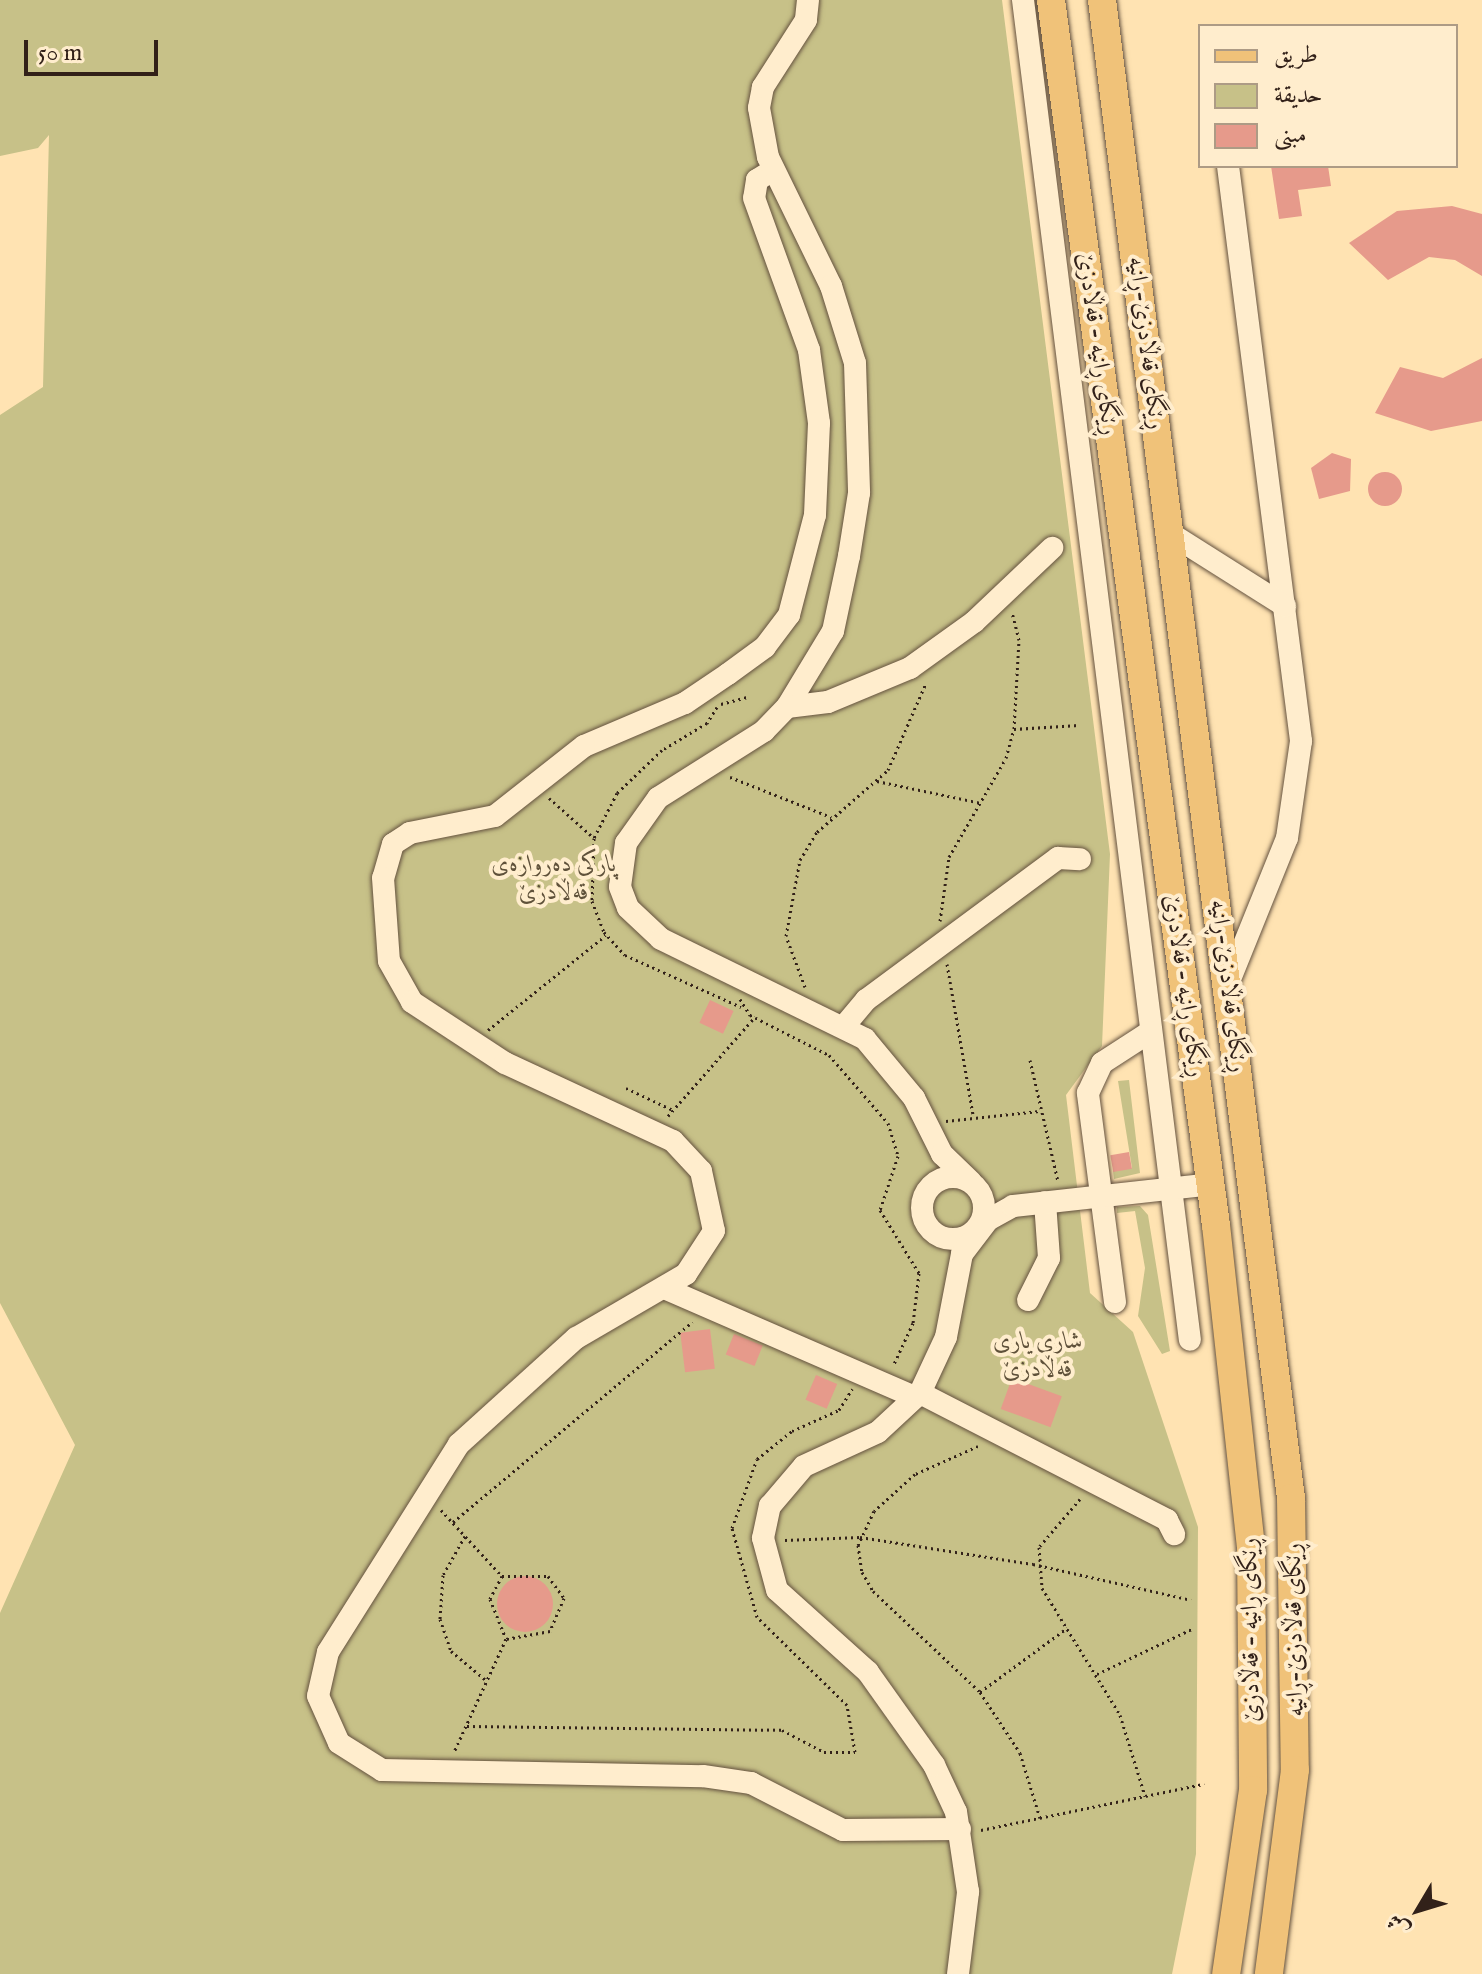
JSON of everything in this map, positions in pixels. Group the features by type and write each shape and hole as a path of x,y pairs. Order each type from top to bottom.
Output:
{"main road":[{"name":"ڕێگای ڕانیە - قەڵادزێ","path":"1051,0 1211,1184 1251,1545 1254,1647 1250,1828 1226,1974"},
{"name":"ڕێگای قەڵادزێ-ڕانیە","path":"1102,0 1228,984 1297,1599 1293,1819 1269,1974"}],"street":[{"path":"808,0 806,20 763,87 759,108 773,170 831,286 855,363 861,426 859,493 833,631 787,707 753,739 658,798 626,843 620,887 628,908 661,939 845,1025 887,1063 974,1185 985,1208 958,1267 946,1337 918,1395 878,1432 784,1482 768,1517 766,1567 777,1590 868,1672 902,1715 934,1765 969,1830 968,1892 958,1974"},
{"path":"1023,0 1190,1340"},
{"path":"1228,168 1301,741 1296,805 1274,879 1228,984"},
{"path":"773,170 757,180 754,198 800,322 819,412 815,515 789,615 765,647 728,674 685,703 584,746 505,810 410,833 393,844 383,878 389,961 412,1002 505,1063 673,1141 701,1171 714,1231 705,1254 664,1288 561,1350 490,1411 437,1470 403,1542 328,1652 318,1696 330,1730 351,1754 382,1770 703,1776 751,1783 843,1830 969,1830"},
{"path":"1171,534 1285,606"},
{"path":"787,707 828,702 927,656 1006,593 1052,548"},
{"path":"845,1025 866,1000 1058,858 1080,859"},
{"path":"1115,1302 1088,1093 1102,1063 1150,1032"},
{"path":"938,1132 926,1192 924,1222 939,1237 958,1267"},
{"path":"926,1192 951,1176 1013,1206"},
{"path":"939,1237 960,1239 1013,1206 1052,1194 1099,1196 1211,1184"},
{"path":"1028,1300 1049,1258 1052,1194"},
{"path":"664,1288 884,1384 918,1395 1002,1435 1167,1520 1174,1534"}],"path":[{"path":"973,1114 943,943 946,868 981,803 1014,729 1019,640 1006,593"},
{"path":"807,991 796,971 786,914 805,845 832,817 877,781 913,723 927,656"},
{"path":"748,697 717,705 707,723 634,772 594,838 592,901 606,935 660,975 741,1007 829,1055 858,1081 897,1146 880,1210 915,1265 919,1290 884,1384"},
{"path":"714,698 717,705"},
{"path":"1014,729 1079,725"},
{"path":"722,775 832,817"},
{"path":"877,781 981,803"},
{"path":"545,794 594,838"},
{"path":"480,1036 606,935"},
{"path":"741,1007 743,991"},
{"path":"660,1125 755,1017"},
{"path":"1030,1060 1039,1111"},
{"path":"626,1088 673,1110"},
{"path":"938,1132 973,1114 1039,1111 1049,1116 1052,1194"},
{"path":"453,1522 709,1308"},
{"path":"467,1726 782,1730 824,1752 855,1752 847,1705 757,1617 732,1528 757,1459 792,1431 839,1410 857,1372"},
{"path":"1002,1435 915,1474 874,1511 860,1537 862,1572 873,1591 980,1692 1020,1753 1040,1818"},
{"path":"1099,1485 1050,1528 1037,1565 1042,1588 1120,1715 1145,1796"},
{"path":"433,1501 502,1576 548,1576 564,1598 550,1631 506,1639"},
{"path":"465,1536 443,1575 440,1619 451,1651 487,1681"},
{"path":"781,1541 860,1537 1037,1565 1191,1600"},
{"path":"451,1759 506,1639 490,1599 502,1576"},
{"path":"980,1692 1067,1628"},
{"path":"1097,1674 1194,1628"},
{"path":"969,1830 1204,1784"}],"green space":[{"name":"پارکی دەروازەی قەڵادزێ","path":"0,0 1002,0 1110,854 1102,1046 1066,1095 1090,1293 1133,1332 1198,1527 1196,1854 1172,1974 0,1974 0,1613 75,1445 0,1303 0,415 43,387 49,135 38,148 0,156"},
{"path":"1129,1080 1140,1173 1114,1179 1113,1171 1132,1168 1118,1081"},
{"path":"1140,1206 1148,1215 1170,1351 1162,1354 1138,1316 1145,1268 1135,1211 1117,1213 1117,1207"}],"building":[{"path":"1271,168 1328,168 1331,186 1298,190 1302,216 1279,219"},
{"path":"1452,206 1482,214 1482,276 1455,260 1429,257 1388,280 1349,243 1397,211"},
{"path":"1482,358 1482,421 1431,431 1375,413 1400,367 1443,378"},
{"path":"1332,453 1351,459 1350,491 1319,499 1311,468"},
{"path":"1385,472 1397,477 1402,489 1397,501 1385,506 1373,501 1368,489 1373,477"},
{"path":"710,1000 734,1011 723,1034 699,1023"},
{"path":"1129,1152 1132,1169 1113,1172 1110,1155"},
{"path":"710,1329 715,1369 685,1372 680,1333"},
{"path":"734,1334 763,1346 755,1366 726,1354"},
{"path":"816,1375 837,1384 827,1409 805,1400"},
{"path":"1012,1378 1062,1396 1051,1427 1001,1409"},
{"path":"525,1576 545,1584 553,1604 545,1624 525,1632 505,1624 497,1604 505,1584"}],"park label":[{"name":"شاری یاری قەڵادزێ","path":"1038,1356"}]}
